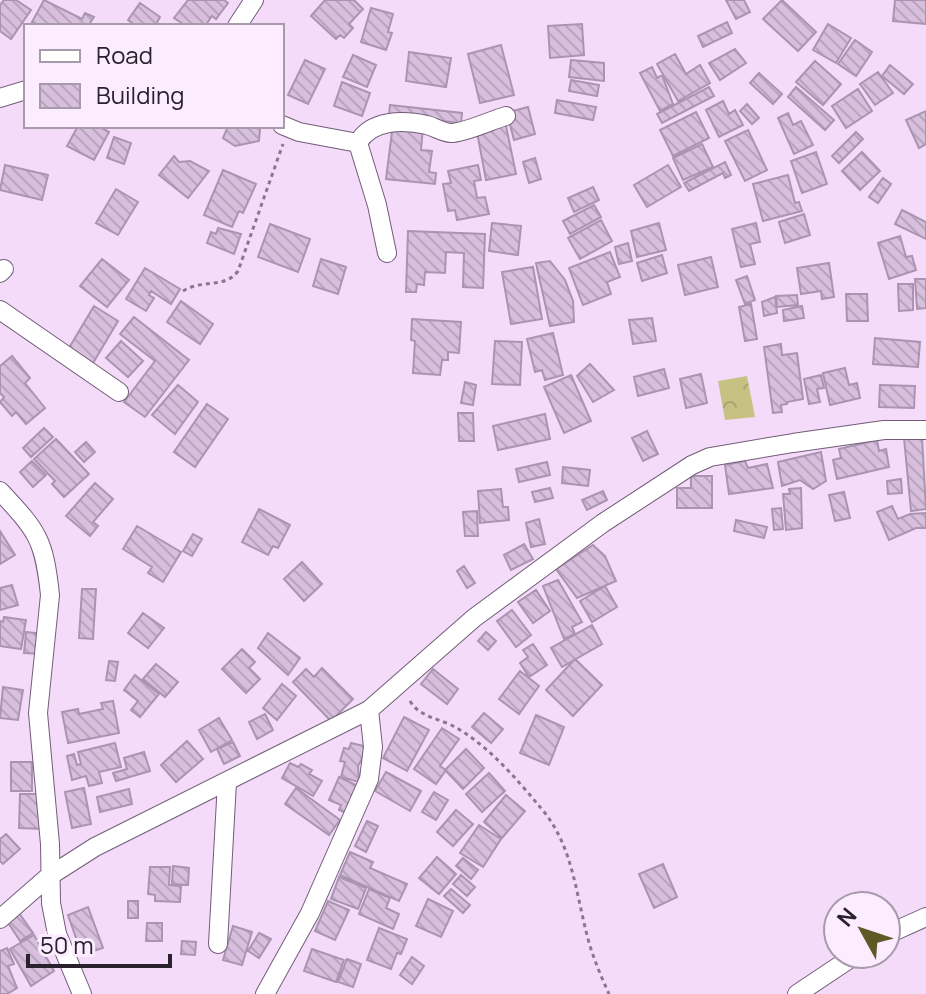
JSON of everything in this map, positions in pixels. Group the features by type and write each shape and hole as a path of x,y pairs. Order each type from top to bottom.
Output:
{"street":[{"path":"238,24 254,0"},
{"path":"0,98 24,91"},
{"path":"387,253 377,205 358,143 362,136 392,121 425,125 451,133 506,116"},
{"path":"285,127 358,143"},
{"path":"0,310 119,392"},
{"path":"0,919 48,877 116,836 369,710 474,618 603,523 692,465 710,457 793,443 884,430 926,430"},
{"path":"0,491 38,534 48,576 48,622 38,713 50,844 48,877 57,934 82,994"},
{"path":"271,992 310,913 369,779 373,747 369,710"},
{"path":"218,944 227,782"},
{"path":"902,928 926,917"},
{"path":"797,994 833,970"}],"path":[{"path":"183,291 195,285 225,282 238,271 285,127"},
{"path":"401,682 413,707 453,726 480,746 556,827 565,845 586,933 609,994"}],"green space":[{"path":"747,376 755,417 725,420 718,381"}],"building":[{"path":"4,0 16,0 31,10 11,39 0,31 0,5"},
{"path":"44,0 82,19 85,13 94,17 89,24 32,22"},
{"path":"188,0 224,0 228,3 216,19 212,16 206,24 183,24 174,18"},
{"path":"325,0 354,0 363,9 349,24 353,28 344,38 340,35 336,39 311,16"},
{"path":"726,0 744,0 750,12 736,19"},
{"path":"782,0 816,32 798,51 763,19"},
{"path":"895,0 926,0 926,24 893,21"},
{"path":"140,3 160,17 156,24 133,24 128,20"},
{"path":"371,8 393,14 388,32 392,33 386,50 361,42"},
{"path":"727,22 732,33 703,47 698,36"},
{"path":"582,24 584,55 550,58 548,26"},
{"path":"828,24 851,38 836,63 813,50"},
{"path":"855,40 872,52 856,76 838,64"},
{"path":"501,45 514,95 480,103 468,54"},
{"path":"735,49 746,63 720,80 709,63"},
{"path":"409,52 451,58 446,87 406,81"},
{"path":"675,54 686,74 700,65 710,83 678,101 657,64"},
{"path":"353,55 376,65 367,87 343,77"},
{"path":"305,60 325,69 308,104 288,95"},
{"path":"571,60 604,63 604,81 569,77"},
{"path":"815,61 841,84 823,105 796,82"},
{"path":"890,65 913,84 904,94 882,76"},
{"path":"652,67 657,78 662,75 673,104 660,111 640,73"},
{"path":"878,72 893,93 875,105 860,84"},
{"path":"759,73 782,94 773,104 750,83"},
{"path":"571,80 599,85 597,96 569,91"},
{"path":"342,82 370,93 362,116 334,106"},
{"path":"709,87 714,96 662,123 657,114"},
{"path":"796,87 834,120 825,130 788,97"},
{"path":"858,89 872,111 846,128 832,106"},
{"path":"557,100 596,107 593,120 555,113"},
{"path":"723,101 729,114 735,110 743,125 719,137 706,110"},
{"path":"747,104 759,118 752,124 740,111"},
{"path":"390,105 462,113 461,123 389,115"},
{"path":"528,107 535,134 514,140 509,121 515,119 513,111"},
{"path":"926,111 926,144 919,148 906,120"},
{"path":"696,112 709,138 673,156 660,130"},
{"path":"788,113 793,125 801,121 813,145 794,154 778,118"},
{"path":"505,121 516,174 486,180 476,127"},
{"path":"393,124 423,127 421,150 432,151 429,172 436,173 435,184 386,179"},
{"path":"77,128 102,128 109,132 94,160 67,146"},
{"path":"227,128 260,129 259,141 235,146 223,138"},
{"path":"748,130 767,170 745,181 725,141"},
{"path":"856,132 863,139 839,163 832,156"},
{"path":"114,137 131,143 124,164 107,158"},
{"path":"702,144 713,167 683,180 673,158"},
{"path":"816,152 827,184 802,193 791,161"},
{"path":"862,152 880,171 860,190 842,171"},
{"path":"174,156 179,162 190,161 209,171 188,198 159,175"},
{"path":"535,158 541,179 529,183 523,162"},
{"path":"725,162 731,175 725,178 723,173 689,191 684,183"},
{"path":"5,165 48,175 42,200 0,190"},
{"path":"478,165 481,180 474,181 477,198 485,197 489,214 457,220 455,210 448,211 443,184 451,183 448,171"},
{"path":"668,165 681,187 647,207 634,185"},
{"path":"223,170 256,184 243,213 239,211 232,227 204,215"},
{"path":"788,175 795,203 799,202 802,211 763,221 753,184"},
{"path":"883,178 891,184 878,203 869,197"},
{"path":"593,187 599,200 574,212 568,198"},
{"path":"116,189 138,202 118,235 96,223"},
{"path":"594,205 601,217 570,234 563,221"},
{"path":"902,210 926,222 926,239 895,224"},
{"path":"804,214 810,235 785,243 779,222"},
{"path":"601,220 612,241 580,259 568,238"},
{"path":"492,223 521,226 518,255 489,251"},
{"path":"659,223 666,250 637,257 631,231"},
{"path":"756,223 760,242 750,244 755,264 741,267 732,229"},
{"path":"270,224 310,239 298,272 258,257"},
{"path":"218,228 241,234 234,254 207,243 211,232 216,234"},
{"path":"408,231 485,234 483,288 463,287 464,253 446,252 445,273 425,272 424,285 417,284 416,292 406,292"},
{"path":"900,236 906,257 912,256 916,270 889,279 878,243"},
{"path":"628,243 632,261 619,264 615,247"},
{"path":"610,252 620,277 607,282 611,294 583,305 569,268"},
{"path":"662,255 667,273 642,281 637,263"},
{"path":"711,257 718,287 685,295 678,265"},
{"path":"102,259 129,280 107,307 80,286"},
{"path":"321,259 346,267 338,294 313,286"},
{"path":"550,261 565,280 573,301 574,322 550,326 536,263"},
{"path":"829,263 834,297 822,299 821,291 801,294 797,268"},
{"path":"533,267 542,319 511,324 502,272"},
{"path":"145,268 180,289 171,304 151,291 149,295 154,298 146,311 126,299"},
{"path":"747,276 755,300 745,304 736,280"},
{"path":"915,279 926,279 926,308 917,309"},
{"path":"898,284 913,284 913,310 899,311"},
{"path":"846,294 867,294 868,321 847,321"},
{"path":"797,295 798,305 777,307 776,296"},
{"path":"775,297 777,313 764,316 762,302"},
{"path":"181,301 213,324 200,344 167,322"},
{"path":"751,304 757,339 745,341 739,307"},
{"path":"94,306 118,321 93,363 69,348"},
{"path":"802,306 804,318 784,321 783,310"},
{"path":"134,317 189,360 145,417 124,402 155,361 120,334"},
{"path":"652,318 656,341 633,344 629,320"},
{"path":"412,319 461,322 459,353 448,352 448,360 442,360 440,375 413,373 415,341 411,340"},
{"path":"553,333 563,375 545,380 542,370 535,372 527,339"},
{"path":"875,338 920,342 918,367 873,364"},
{"path":"121,341 143,361 128,377 106,358"},
{"path":"495,341 522,342 520,385 492,384"},
{"path":"781,344 782,355 797,353 803,399 787,402 781,405 782,412 773,413 764,347"},
{"path":"12,356 30,378 25,383 45,408 26,424 16,412 12,416 0,402 4,397 0,393 0,366"},
{"path":"590,364 614,390 593,402 577,376"},
{"path":"845,368 849,385 857,383 860,398 830,405 823,373"},
{"path":"664,369 669,388 638,396 634,377"},
{"path":"701,374 707,403 686,408 680,379"},
{"path":"571,375 591,421 564,433 544,387"},
{"path":"821,375 824,388 817,389 820,402 809,404 804,379"},
{"path":"465,382 476,385 473,405 461,403"},
{"path":"178,385 198,402 175,434 152,415"},
{"path":"880,385 915,386 914,408 879,407"},
{"path":"207,404 228,419 195,467 174,452"},
{"path":"458,413 473,413 474,441 459,441"},
{"path":"545,414 550,439 498,450 493,426"},
{"path":"44,428 53,437 31,457 23,448"},
{"path":"647,431 658,454 643,461 632,438"},
{"path":"922,437 926,509 911,511 904,438"},
{"path":"56,439 89,474 64,497 52,484 55,481 34,459"},
{"path":"877,440 879,451 886,449 889,467 837,479 833,460 841,458 839,449"},
{"path":"86,442 95,452 84,462 75,452"},
{"path":"821,452 826,481 813,489 800,480 782,486 778,462"},
{"path":"32,461 46,475 33,487 20,472"},
{"path":"745,461 748,468 767,464 773,488 729,494 725,465"},
{"path":"547,462 550,475 519,482 516,469"},
{"path":"563,467 590,470 588,486 562,483"},
{"path":"691,476 712,476 712,508 677,508 677,488 691,488"},
{"path":"901,479 902,493 888,494 887,481"},
{"path":"95,483 113,499 93,522 98,526 90,536 66,516"},
{"path":"550,488 553,498 535,502 532,492"},
{"path":"801,488 802,528 786,530 783,494 790,494 789,489"},
{"path":"501,489 503,507 508,507 509,520 480,523 478,491"},
{"path":"603,491 607,500 587,510 582,500"},
{"path":"844,492 850,518 835,521 829,495"},
{"path":"892,506 898,519 926,513 926,528 916,528 889,540 877,512"},
{"path":"781,508 783,529 774,530 772,509"},
{"path":"259,509 290,525 278,548 273,546 268,555 242,542"},
{"path":"477,511 478,536 465,536 463,512"},
{"path":"539,519 545,544 531,547 526,523"},
{"path":"736,520 767,527 764,538 734,531"},
{"path":"137,526 181,552 163,582 148,573 152,567 123,549"},
{"path":"0,531 15,555 0,564"},
{"path":"193,534 202,539 192,556 183,551"},
{"path":"524,544 533,559 511,570 504,555"},
{"path":"593,545 605,556 616,581 577,598 556,569"},
{"path":"302,562 322,584 304,601 284,579"},
{"path":"464,566 475,583 467,588 457,571"},
{"path":"558,580 582,622 572,627 575,634 564,639 543,586"},
{"path":"12,585 18,605 0,610 0,588"},
{"path":"605,586 617,607 592,622 580,601"},
{"path":"82,589 96,589 93,639 79,638"},
{"path":"536,590 550,611 533,623 518,602"},
{"path":"512,610 531,635 516,647 497,621"},
{"path":"143,613 164,628 148,648 128,633"},
{"path":"4,617 26,620 21,649 0,646 0,621 3,622"},
{"path":"592,625 602,644 562,667 551,648"},
{"path":"26,632 43,634 41,654 24,653"},
{"path":"486,632 496,641 488,650 478,641"},
{"path":"268,633 300,658 288,675 258,648"},
{"path":"533,644 547,665 529,677 520,663 528,657 523,650"},
{"path":"242,649 255,662 249,668 260,679 246,693 222,669"},
{"path":"575,659 602,685 573,716 546,690"},
{"path":"109,661 118,662 115,681 106,680"},
{"path":"156,664 178,682 165,697 143,679"},
{"path":"322,668 353,699 331,721 293,682 306,669 314,677"},
{"path":"433,669 458,689 447,704 421,684"},
{"path":"520,671 539,686 519,714 499,699"},
{"path":"135,675 159,694 140,717 131,710 138,701 124,690"},
{"path":"282,684 296,696 277,720 263,708"},
{"path":"3,687 23,690 18,720 0,718"},
{"path":"113,701 119,733 68,743 62,712 78,709 79,714 103,709 101,703"},
{"path":"484,713 503,729 491,743 472,727"},
{"path":"265,714 273,730 257,739 249,722"},
{"path":"536,715 564,727 549,765 520,753"},
{"path":"404,717 429,730 407,771 383,758"},
{"path":"219,718 232,740 211,752 199,730"},
{"path":"442,728 459,739 440,766 446,770 436,784 414,769"},
{"path":"187,741 203,759 176,782 161,765"},
{"path":"233,742 240,756 224,764 217,749"},
{"path":"115,743 121,767 99,772 102,783 89,786 86,776 72,780 67,756 74,754 77,765 81,764 78,752"},
{"path":"351,743 368,747 358,766 359,782 341,777 345,762 340,761 344,748 349,749"},
{"path":"466,749 484,768 463,789 445,770"},
{"path":"144,752 150,771 116,781 113,773 127,769 124,758"},
{"path":"11,762 32,762 32,791 11,791"},
{"path":"290,763 312,770 309,774 322,781 313,796 282,778"},
{"path":"386,772 421,791 410,811 375,791"},
{"path":"489,773 505,791 482,812 466,794"},
{"path":"339,777 358,786 346,813 339,810 341,805 329,800"},
{"path":"84,788 91,824 72,828 65,792"},
{"path":"296,788 340,820 329,835 285,804"},
{"path":"129,789 132,804 100,812 97,797"},
{"path":"434,792 448,800 436,820 422,812"},
{"path":"20,794 45,794 44,829 19,828"},
{"path":"506,795 525,811 502,838 484,822"},
{"path":"456,810 473,824 453,846 437,832"},
{"path":"367,821 378,826 366,852 355,846"},
{"path":"479,825 501,839 483,867 460,853"},
{"path":"6,834 20,849 3,864 0,861 0,839"},
{"path":"350,852 373,862 370,868 407,884 399,901 340,875"},
{"path":"437,857 456,874 439,894 419,878"},
{"path":"463,858 478,870 471,879 456,866"},
{"path":"663,864 677,897 654,908 639,874"},
{"path":"173,866 189,868 188,885 172,884"},
{"path":"150,867 170,867 169,885 181,886 180,902 155,901 155,895 148,894"},
{"path":"461,875 475,887 467,896 453,884"},
{"path":"339,877 366,888 358,909 331,899"},
{"path":"369,889 390,898 386,908 399,914 393,929 359,914"},
{"path":"451,889 470,905 463,913 444,896"},
{"path":"428,899 453,911 441,937 416,926"},
{"path":"128,901 138,901 138,918 128,918"},
{"path":"328,901 349,910 335,940 315,931"},
{"path":"88,907 103,948 82,955 68,915"},
{"path":"19,913 33,933 20,941 7,921"},
{"path":"147,923 162,923 162,941 146,941"},
{"path":"233,926 252,932 242,965 223,960"},
{"path":"379,928 407,939 391,969 367,960"},
{"path":"259,933 271,939 259,958 248,951"},
{"path":"34,935 54,971 31,986 10,949"},
{"path":"182,941 196,942 195,955 181,954"},
{"path":"7,948 14,964 8,966 17,988 0,994 0,951"},
{"path":"312,949 344,960 336,982 304,971"},
{"path":"412,957 424,966 412,984 400,975"},
{"path":"347,959 361,964 353,987 338,982"}]}
